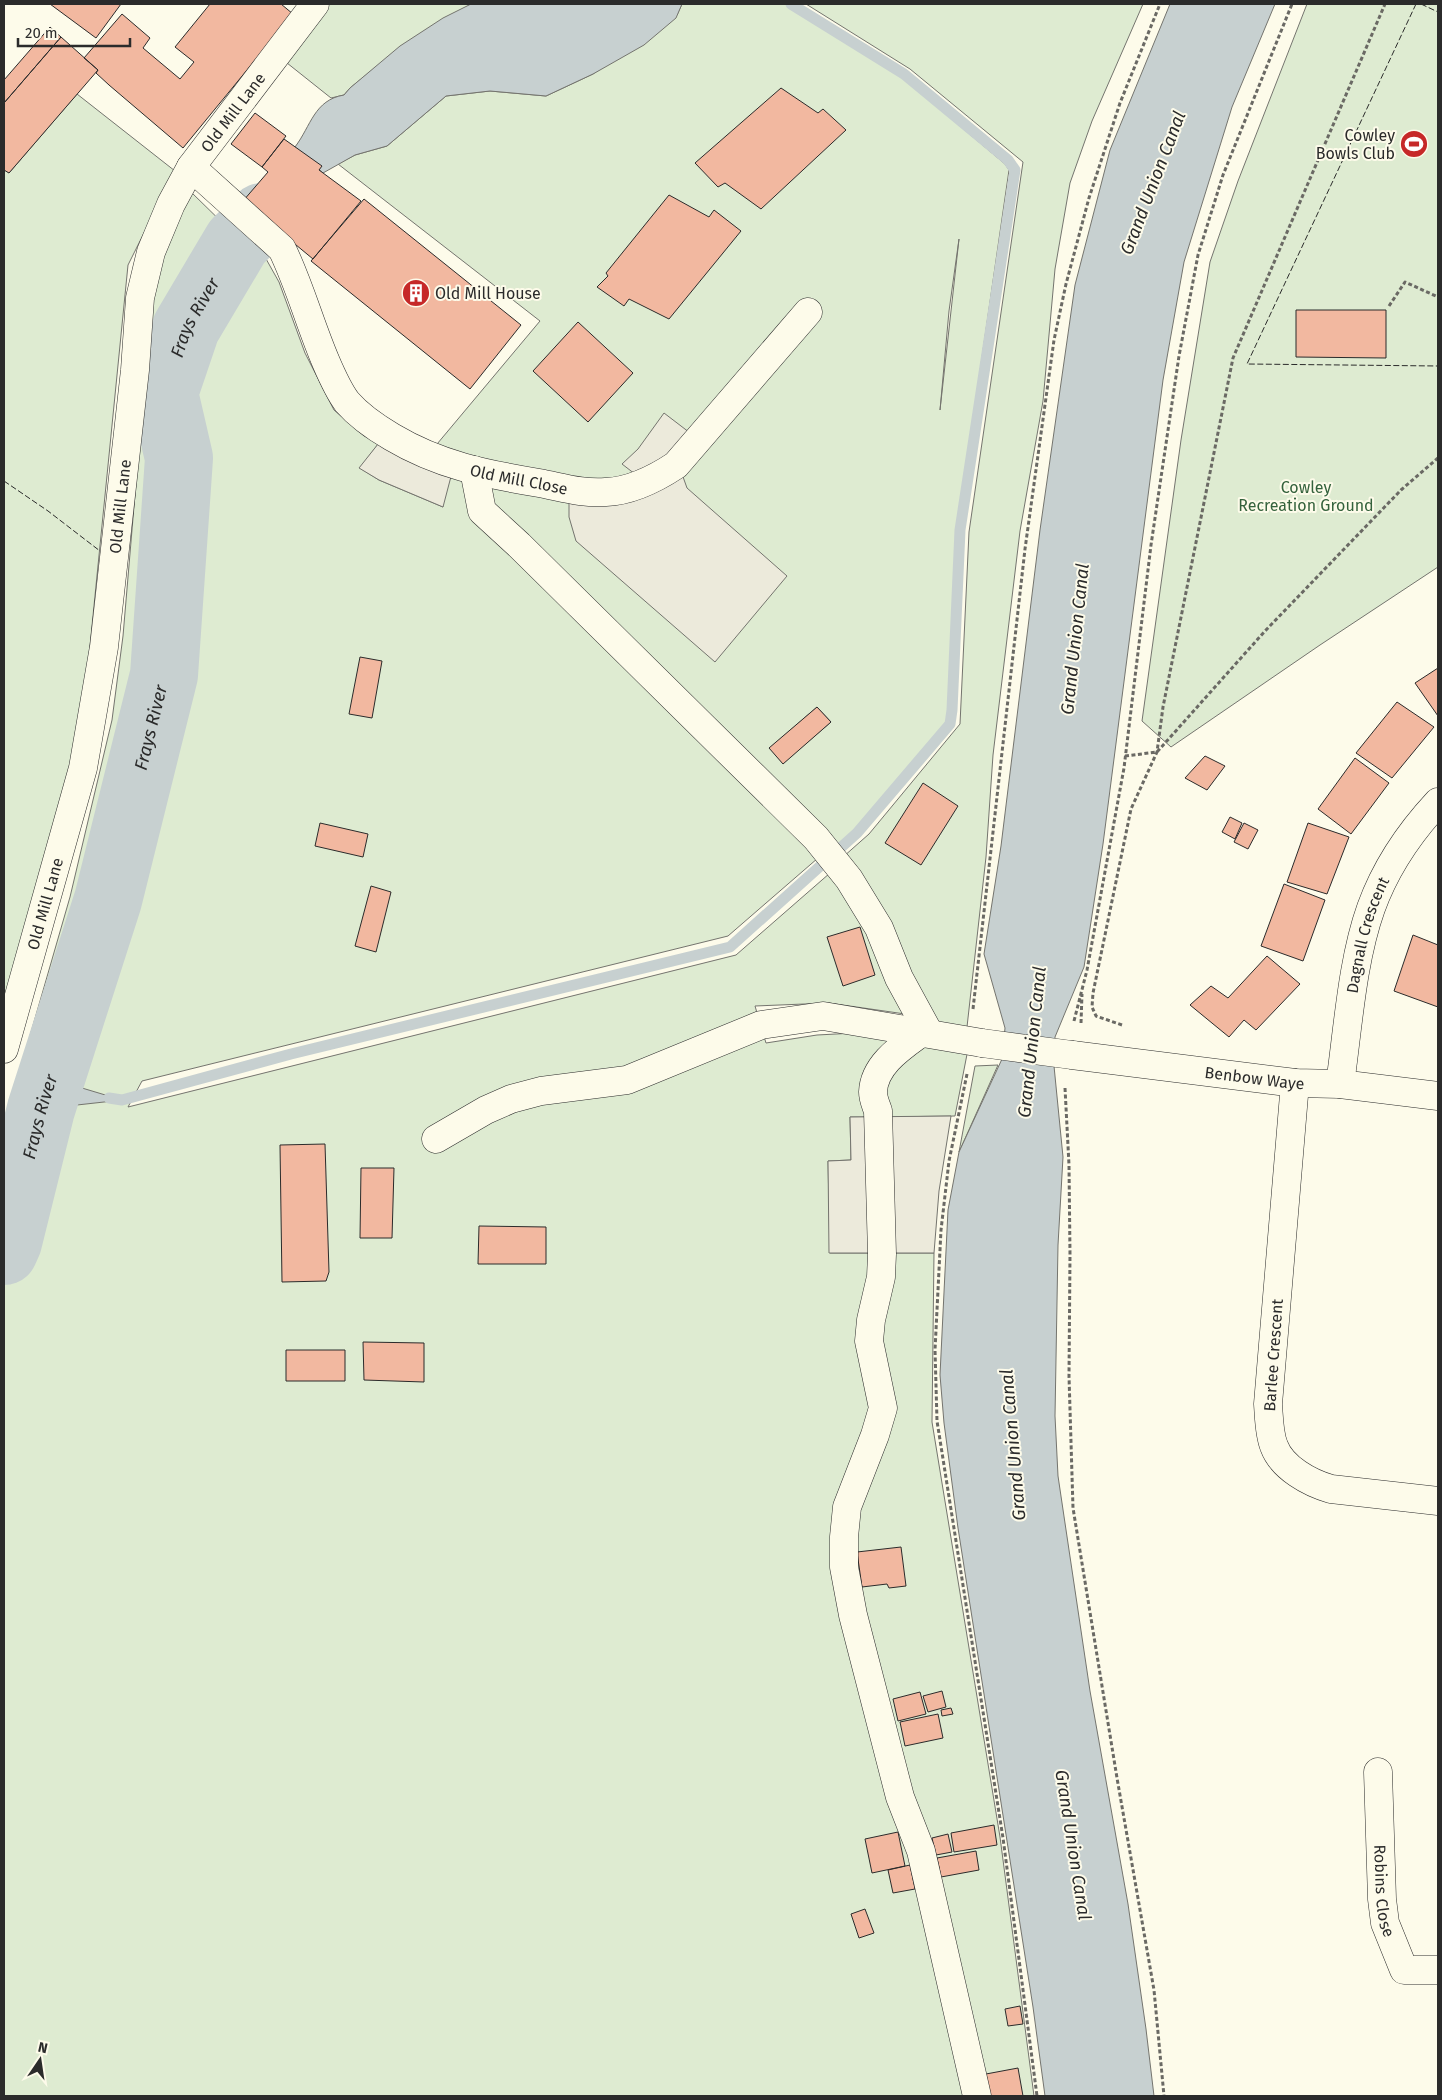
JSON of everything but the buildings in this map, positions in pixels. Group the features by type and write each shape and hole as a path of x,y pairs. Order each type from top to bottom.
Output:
{"street":[{"name":"Old Mill Lane","path":"4,1049 83,768 104,647 134,380 140,298 150,252 171,204 191,167 315,4"},
{"name":"Old Mill Close","path":"191,167 278,244 289,264 315,337 338,389 348,402 371,424 406,445 427,456 474,470 579,491 605,492 631,487 654,478 676,465 808,312"},
{"path":"474,470 482,511 519,545 816,838 849,879 879,928 899,978 926,1032 896,1051 886,1063 873,1090 878,1111 882,1254 881,1277 871,1320 869,1342 883,1408 875,1435 847,1507 844,1567 853,1615 900,1797 921,1851 977,2096"},
{"name":"Dagnall Crescent","path":"1340,1084 1360,948 1371,907 1392,864 1419,823 1438,802"},
{"name":"Benbow Waye","path":"436,1138 486,1110 511,1100 541,1091 627,1080 762,1025 823,1016 975,1041 1072,1054 1295,1083 1340,1084 1438,1096"},
{"name":"Barlee Crescent","path":"1295,1083 1268,1404 1274,1446 1280,1458 1302,1477 1316,1485 1331,1489 1438,1501"},
{"name":"Robins Close","path":"1378,1772 1382,1900 1385,1923 1404,1970 1438,1970"}],"path":[{"path":"975,1041 972,1026 978,952 993,838 1025,549 1054,340 1066,284 1089,198 1120,103 1160,4"},
{"path":"1158,752 1162,707 1233,358 1385,4"},
{"path":"1389,306 1405,282 1438,297"},
{"path":"1093,993 1131,809 1158,752 1265,631 1401,490 1438,458"},
{"path":"1125,756 1158,752"},
{"path":"967,1074 949,1161 941,1230 935,1350 937,1421 1003,1838 1038,2096"}],"green space":[{"path":"322,4 471,4 376,67 344,95 331,98 282,59"},
{"path":"682,4 785,4 903,78 1005,164 1009,170 957,531 948,722 856,831 831,853 818,858 728,936 142,1081 128,1107 736,955 830,873 869,931 905,1014 829,1003 755,1006 766,1043 817,1035 855,1033 901,1041 874,1117 850,1117 851,1160 828,1161 830,1253 934,1253 932,1422 1000,1837 1034,2096 4,2096 4,1283 17,1247 103,943 171,673 188,460 175,391 202,314 228,265 246,244 256,241 279,282 305,353 334,410 364,436 379,443 360,468 379,480 443,507 427,456 540,321 338,164 355,155 387,146 446,96 490,91 546,96 593,74 677,15","holes":["959,239 940,410 949,311","817,707 831,722 783,763 770,748"]},
{"path":"806,4 1143,4 1092,121 1070,183 1055,269 1043,401 1020,531 993,755 986,857 967,1027 931,1030 843,857 869,834 960,724 969,532 1023,162 910,69"},
{"name":"Cowley Recreation Ground","path":"1307,4 1438,4 1438,567 1171,747 1142,721 1181,440 1210,262 1238,181"},
{"path":"77,94 175,171 128,265 85,696 74,768 4,1013 4,169 9,173"},
{"path":"191,192 236,236 212,267 178,288 168,321 155,392 167,461 146,676 96,889 4,1206 4,1126 70,897 112,720 123,636 142,412 158,255"},
{"path":"926,1036 969,1044 955,1116 881,1117 880,1079"},
{"path":"998,1065 959,1152 975,1066"}],"shaded area":[{"path":"664,413 698,439 682,474 687,488 787,576 715,662 576,541 569,517 569,501 644,481 622,464 638,449"},
{"path":"386,434 454,465 443,507 379,480 359,468"},
{"path":"951,1116 939,1191 934,1253 829,1253 828,1161 851,1160 850,1117"}],"water":[{"path":"471,4 682,4 676,18 644,45 593,74 546,96 490,91 446,96 387,146 355,155 323,173 295,147 314,115 326,102 344,95 400,46 443,18"},
{"name":"Grand Union Canal","path":"1170,4 1275,4 1232,107 1184,262 1163,380 1103,844 1084,967 1055,1037 1054,1066 1063,1157 1058,1245 1055,1416 1058,1476 1090,1691 1128,1904 1154,2096 1045,2096 1033,2007 958,1528 944,1423 940,1375 948,1210 959,1152 1002,1059 1005,1028 984,954 1001,846 1040,530 1075,285 1110,150"},
{"path":"52,1079 122,1100 41,1109"}],"waterway":[{"path":"109,1098 122,1100 291,1054 730,947 857,833 950,724 960,530 1015,170 1008,160 904,74 791,4"},
{"name":"Frays River","path":"4,1251 8,1242 41,1109 108,900 164,675 179,458 164,393 186,328 237,242 262,217"}],"fence":[{"path":"1416,4 1247,364 1438,366"},
{"path":"1421,4 1438,12"},
{"path":"4,481 48,511 100,551"}],"place":[{"name":"Cowley Bowls Club","path":"1414,144"},
{"name":"Old Mill House","path":"416,293"}]}
